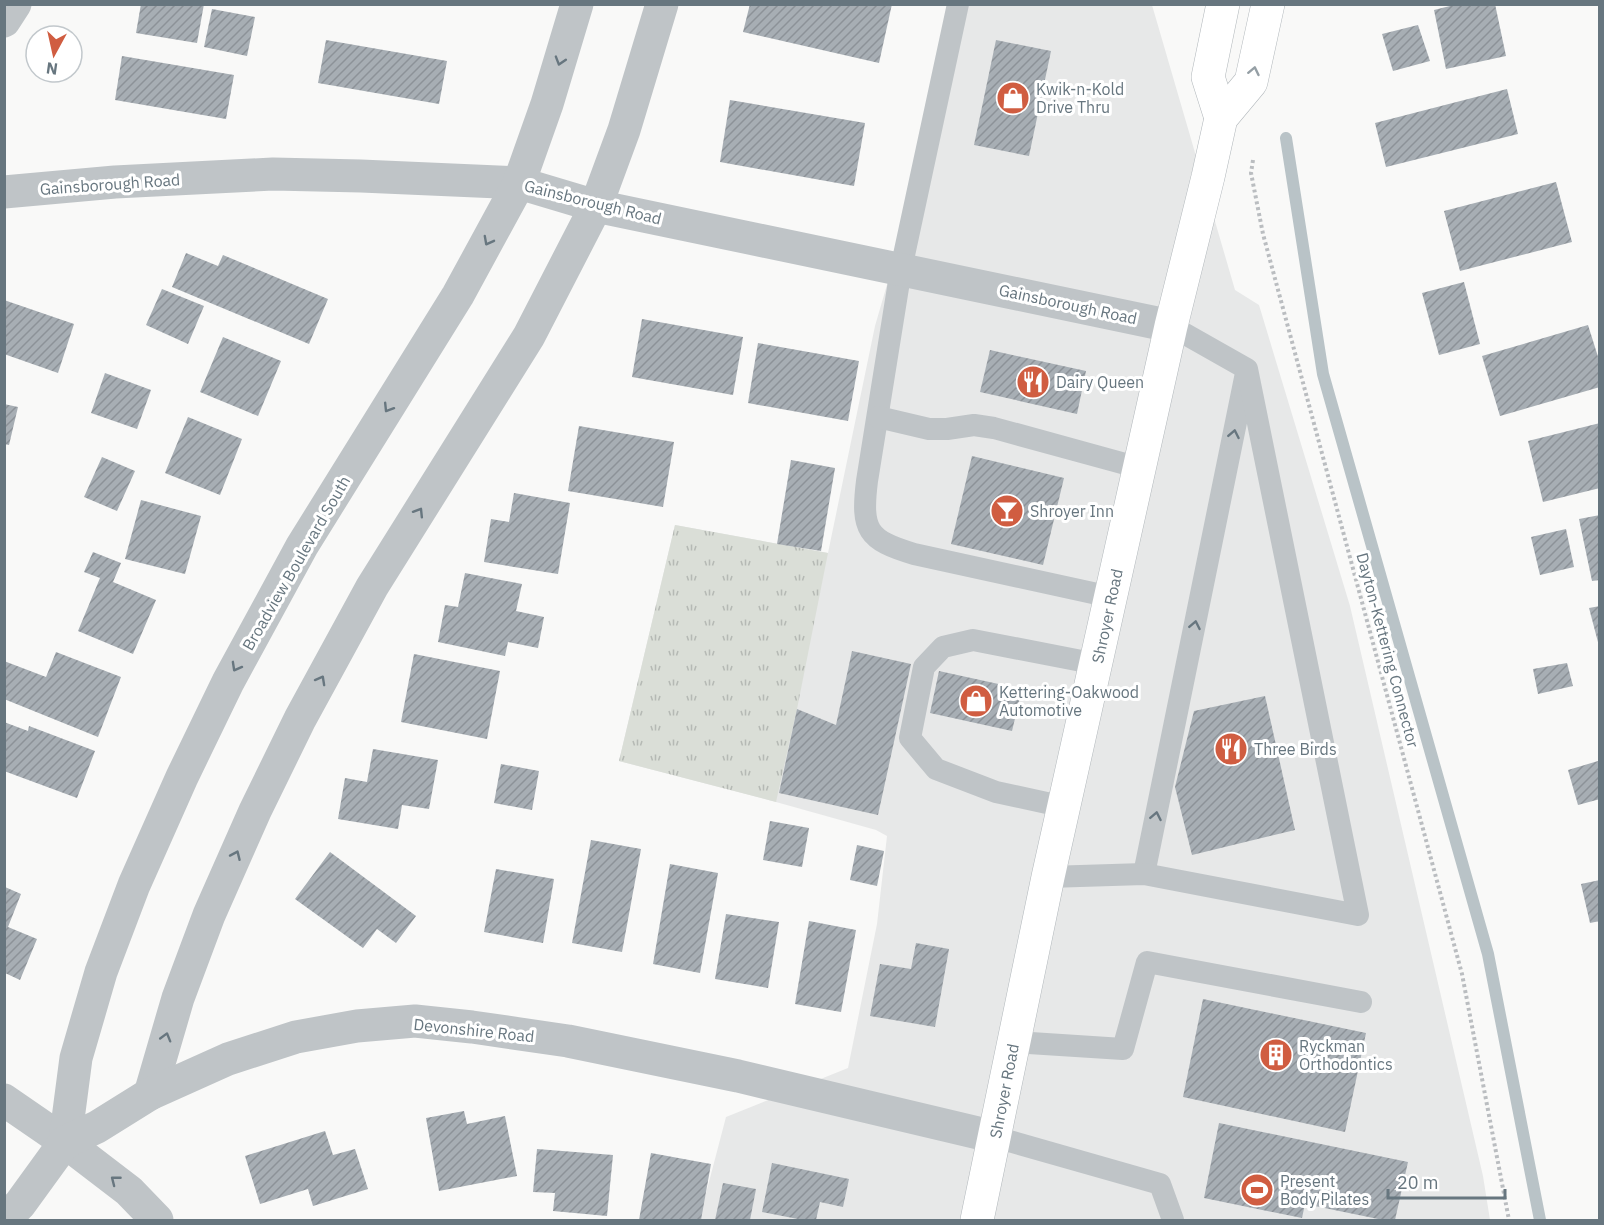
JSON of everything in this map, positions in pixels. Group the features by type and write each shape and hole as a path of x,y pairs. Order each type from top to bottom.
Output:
{"main road":[{"path":"1221,118 1208,77 1223,4"},
{"name":"Shroyer Road","path":"977,1221 1048,877 1171,326 1221,118 1251,82 1268,4"}],"street":[{"path":"4,21 15,4"},
{"name":"Broadview Boulevard South","path":"65,1142 76,1058 101,972 134,885 182,777 228,682 302,546 459,295 519,183 547,104 577,4"},
{"path":"150,1094 178,998 209,915 255,811 300,719 372,587 529,336 596,206 624,130 662,4"},
{"name":"Gainsborough Road","path":"4,192 115,182 273,174 519,183 596,206 1171,326"},
{"name":"Devonshire Road","path":"17,1210 65,1142 98,1127 150,1094 228,1059 296,1037 357,1026 415,1022 472,1027 568,1041 738,1076 995,1137"},
{"path":"4,1100 65,1142 129,1191 157,1221"}],"lane":[{"path":"958,4 902,269 865,502 866,522 874,536 891,547 1111,597"},
{"path":"1048,877 1144,874 1358,915 1247,369 1171,326"},
{"path":"1144,874 1247,369"},
{"path":"878,417 929,429 974,425 994,428 1140,468"},
{"path":"1065,807 996,792 936,769 910,738 924,667 943,647 973,640 1097,664"},
{"path":"1014,1042 1123,1049 1147,962 1361,1002"},
{"path":"995,1137 1160,1184 1173,1221"}],"path":[{"name":"Dayton-Kettering Connector","path":"1253,154 1251,173 1263,234 1462,974 1509,1221"}],"shaded area":[{"path":"968,5 1152,5 1235,290 1259,305 1350,606 1483,1176 1490,1220 699,1220 726,1117 848,1068 877,924 887,836 876,830 776,802 619,761 675,525 828,553 875,326"}],"green space":[{"path":"675,525 828,553 776,802 619,761"}],"building":[{"path":"141,4 204,4 197,43 136,33"},
{"path":"750,4 892,4 879,63 743,32"},
{"path":"1458,4 1495,4 1506,56 1446,69 1434,10"},
{"path":"212,9 255,17 247,56 204,47"},
{"path":"1418,25 1430,61 1393,71 1382,34"},
{"path":"326,40 447,61 439,104 318,83"},
{"name":"Kwik-n-Kold Drive Thru","path":"996,40 1051,51 1029,156 974,145"},
{"path":"122,56 234,75 226,119 115,100"},
{"path":"1507,89 1518,134 1386,167 1375,123"},
{"path":"730,100 865,123 854,186 720,162"},
{"path":"1556,182 1572,242 1460,271 1444,211"},
{"path":"186,253 218,266 223,255 328,299 309,344 172,287"},
{"path":"1464,282 1480,344 1439,355 1422,293"},
{"path":"162,289 204,306 188,344 146,325"},
{"path":"4,300 74,324 58,373 4,354"},
{"path":"642,319 743,337 733,395 632,377"},
{"path":"1588,325 1600,363 1600,387 1500,416 1482,356"},
{"path":"223,337 281,361 258,416 200,392"},
{"path":"758,343 859,361 848,421 748,403"},
{"name":"Dairy Queen","path":"990,350 1086,371 1077,414 980,392"},
{"path":"105,373 151,390 137,429 91,413"},
{"path":"4,404 18,407 9,445 4,444"},
{"path":"188,417 242,439 220,495 165,473"},
{"path":"1600,423 1600,488 1543,502 1528,441"},
{"path":"579,426 674,442 663,507 568,491"},
{"name":"Shroyer Inn","path":"972,456 1064,478 1043,565 951,544"},
{"path":"102,457 135,471 117,511 84,497"},
{"path":"791,460 835,468 821,551 777,544"},
{"path":"514,493 570,503 558,574 484,562 491,519 509,522"},
{"path":"141,500 201,516 185,574 125,559"},
{"path":"1600,515 1600,580 1592,581 1579,519"},
{"path":"1566,529 1574,567 1540,575 1531,537"},
{"path":"93,552 121,563 113,582 156,600 133,654 78,631 100,578 84,572"},
{"path":"465,573 522,584 516,611 544,617 538,648 508,642 505,656 438,642 445,605 458,607"},
{"path":"1600,606 1600,646 1599,646 1589,608"},
{"path":"852,651 911,664 878,815 779,793 797,709 836,725"},
{"path":"56,652 121,677 98,737 4,699 4,661 46,677"},
{"path":"414,654 500,671 487,739 401,722"},
{"path":"1567,663 1573,686 1538,694 1533,669"},
{"name":"Kettering-Oakwood Automotive","path":"939,671 1022,689 1012,731 930,713"},
{"name":"Three Birds","path":"1265,696 1295,830 1192,855 1175,787 1194,711"},
{"path":"4,722 28,731 29,726 95,751 77,798 4,771"},
{"path":"373,749 438,760 429,809 402,805 398,829 338,819 345,778 367,782"},
{"path":"1598,761 1600,799 1578,805 1568,770"},
{"path":"501,764 539,771 532,810 494,803"},
{"path":"770,821 809,828 802,867 763,860"},
{"path":"591,840 641,849 622,952 572,943"},
{"path":"857,845 884,851 877,886 850,880"},
{"path":"330,852 416,916 396,943 377,929 363,948 295,899"},
{"path":"670,864 718,873 700,973 653,964"},
{"path":"496,869 554,879 543,943 484,932"},
{"path":"1600,880 1600,921 1590,923 1581,884"},
{"path":"5,887 21,894 8,927 37,939 20,980 5,973"},
{"path":"726,914 779,922 768,988 715,979"},
{"path":"809,921 856,930 841,1012 795,1004"},
{"path":"916,943 949,949 935,1027 870,1016 880,964 911,969"},
{"name":"Ryckman Orthodontics","path":"1203,999 1366,1033 1345,1132 1183,1097"},
{"path":"464,1111 467,1124 505,1116 517,1176 439,1191 426,1118"},
{"path":"1219,1123 1408,1162 1395,1220 1383,1220 1305,1204 1302,1218 1204,1198"},
{"path":"325,1131 333,1155 355,1149 368,1189 313,1206 308,1189 260,1204 245,1156"},
{"path":"537,1149 613,1155 607,1216 553,1211 555,1193 533,1192"},
{"path":"651,1153 711,1164 701,1220 639,1220"},
{"path":"772,1163 849,1179 843,1207 820,1202 816,1220 803,1220 762,1212"},
{"path":"723,1183 756,1189 750,1220 715,1220"}],"waterway":[{"path":"1286,138 1323,374 1488,954 1540,1220"}],"place":[{"name":"Kwik-n-Kold Drive Thru","path":"1013,98"},
{"name":"Dairy Queen","path":"1033,382"},
{"name":"Shroyer Inn","path":"1007,511"},
{"name":"Kettering-Oakwood Automotive","path":"976,701"},
{"name":"Three Birds","path":"1231,749"},
{"name":"Ryckman Orthodontics","path":"1276,1055"},
{"name":"Present Body Pilates","path":"1257,1190"}]}
